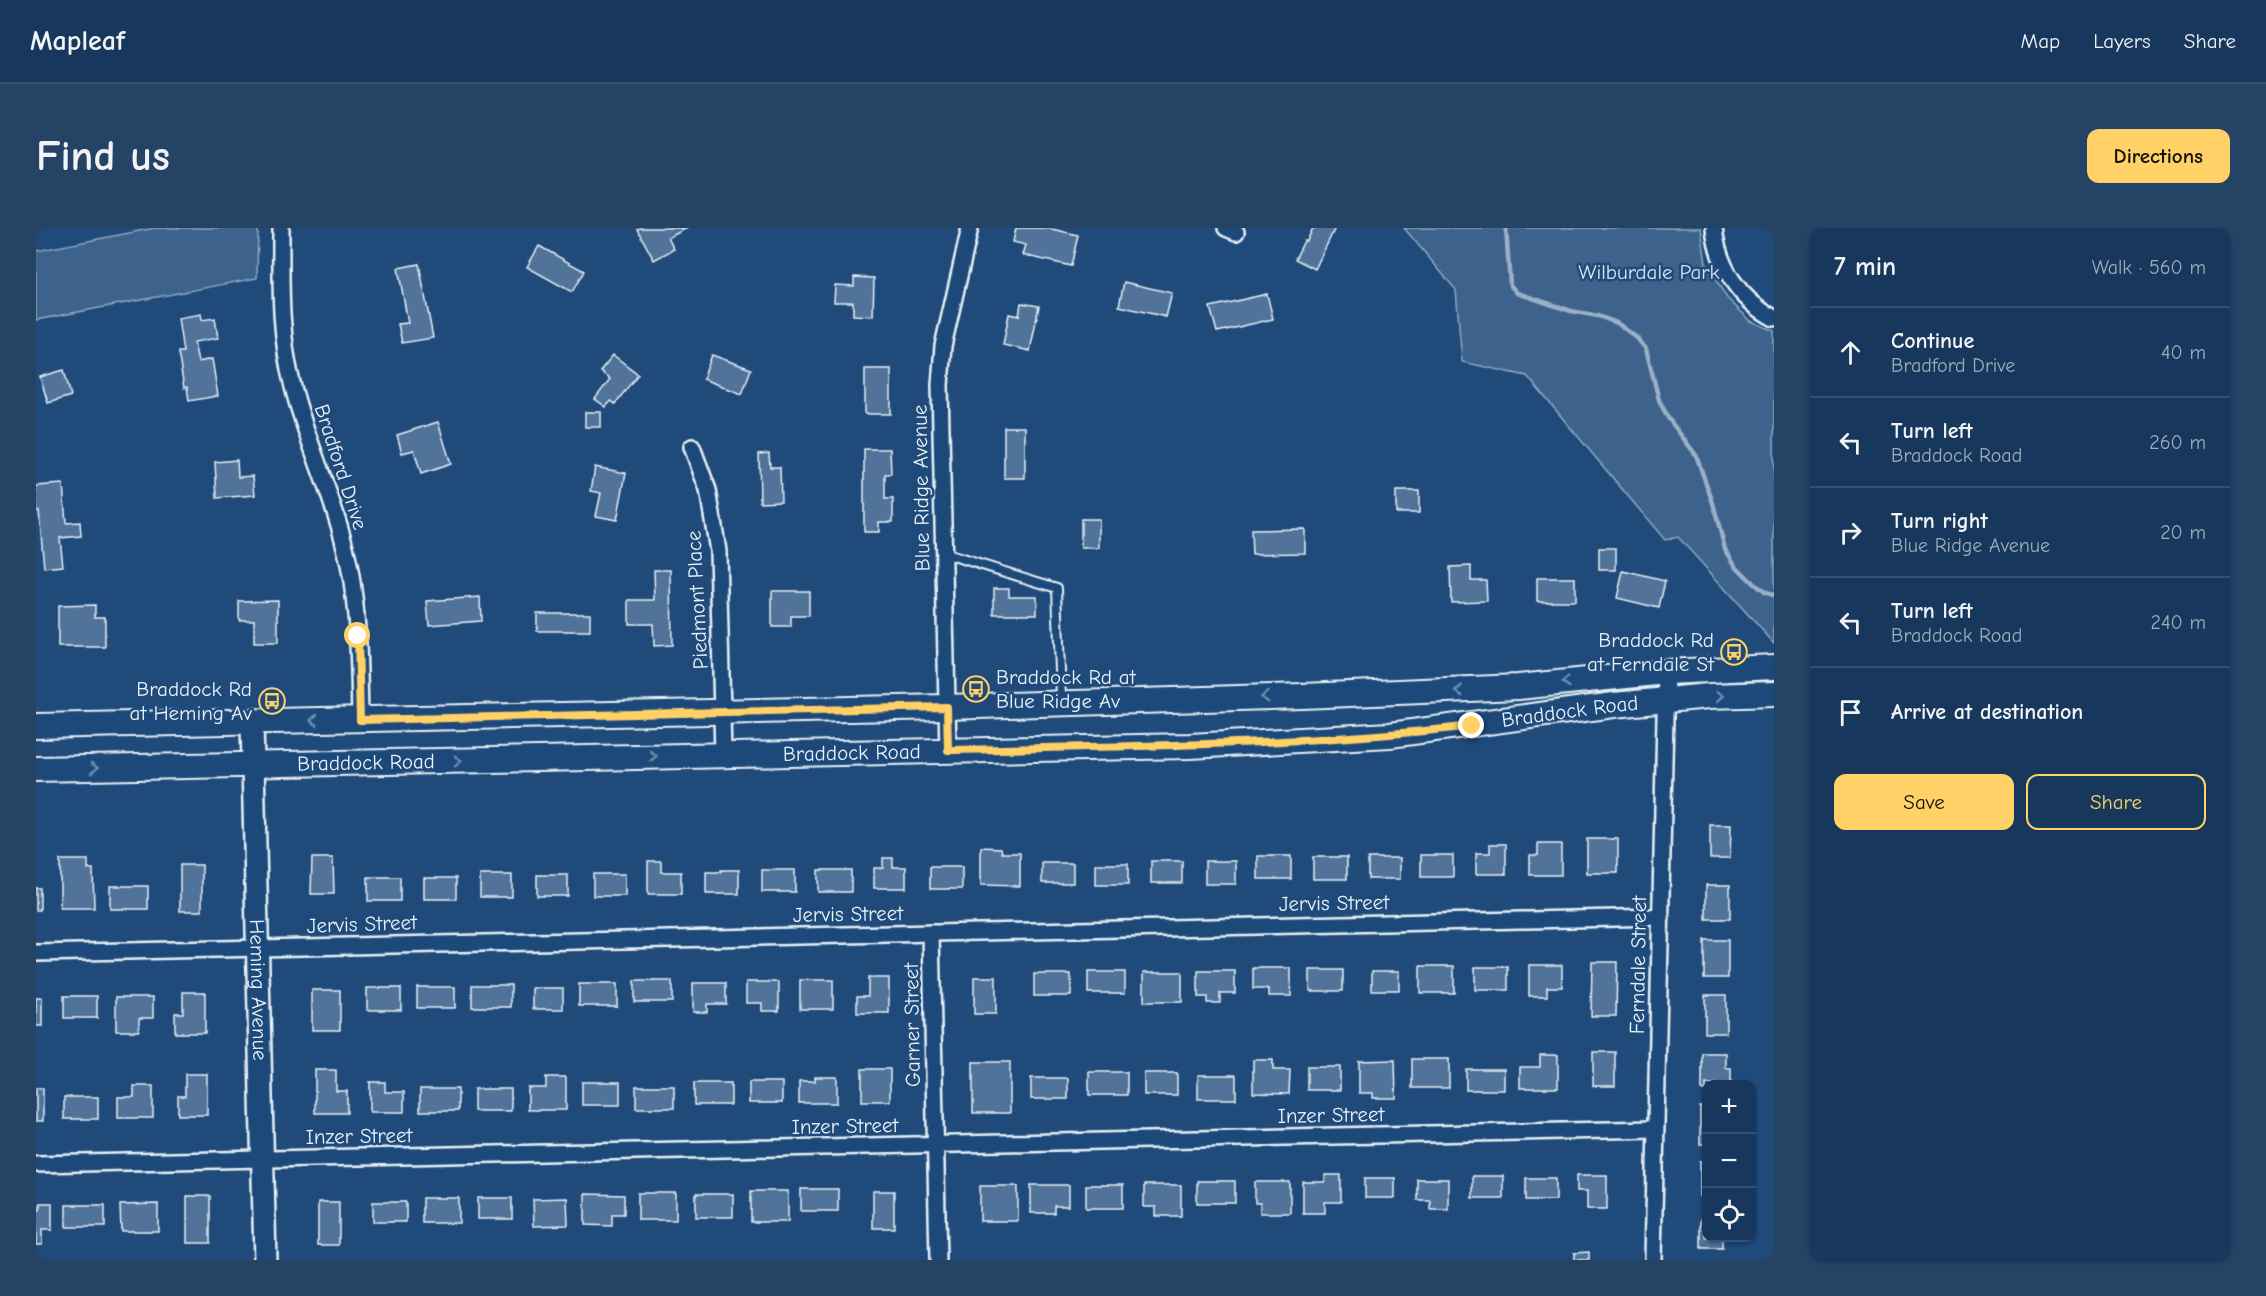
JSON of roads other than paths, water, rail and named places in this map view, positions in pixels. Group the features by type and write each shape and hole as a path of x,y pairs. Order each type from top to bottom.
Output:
{"main road":[{"name":"Braddock Road","path":"36,726 947,707 1454,691 1666,672 1774,667"},
{"name":"Braddock Road","path":"36,769 1190,746 1390,735 1665,699 1774,694"}],"street":[{"name":"Bradford Drive","path":"281,228 281,311 285,350 292,386 335,510 349,564 358,636 360,720"},
{"name":"Blue Ridge Avenue","path":"948,750 940,386 942,356 970,228"},
{"path":"1714,228 1715,239 1725,269 1736,286 1749,301 1774,318"},
{"name":"Piedmont Place","path":"692,447 708,490 718,551 723,755"},
{"name":"Ferndale Street","path":"1653,1260 1666,672"},
{"name":"Heming Avenue","path":"252,722 265,1260"},
{"name":"Jervis Street","path":"36,953 1660,917"},
{"name":"Garner Street","path":"932,933 938,1260"},
{"name":"Inzer Street","path":"36,1164 1656,1129"}],"lane":[{"path":"943,553 1057,588 1061,704"}],"waterway":[{"path":"1506,228 1510,285 1517,293 1617,323 1637,338 1646,349 1659,400 1668,418 1696,455 1713,503 1725,549 1736,566 1753,583 1764,592 1774,596"}],"place":[{"name":"Braddock Rd at Ferndale St","path":"1734,652"},
{"name":"Braddock Rd at Blue Ridge Av","path":"976,689"},
{"name":"Braddock Rd at Heming Av","path":"272,701"}],"park label":[{"name":"Wilburdale Park","path":"1649,272"}]}
